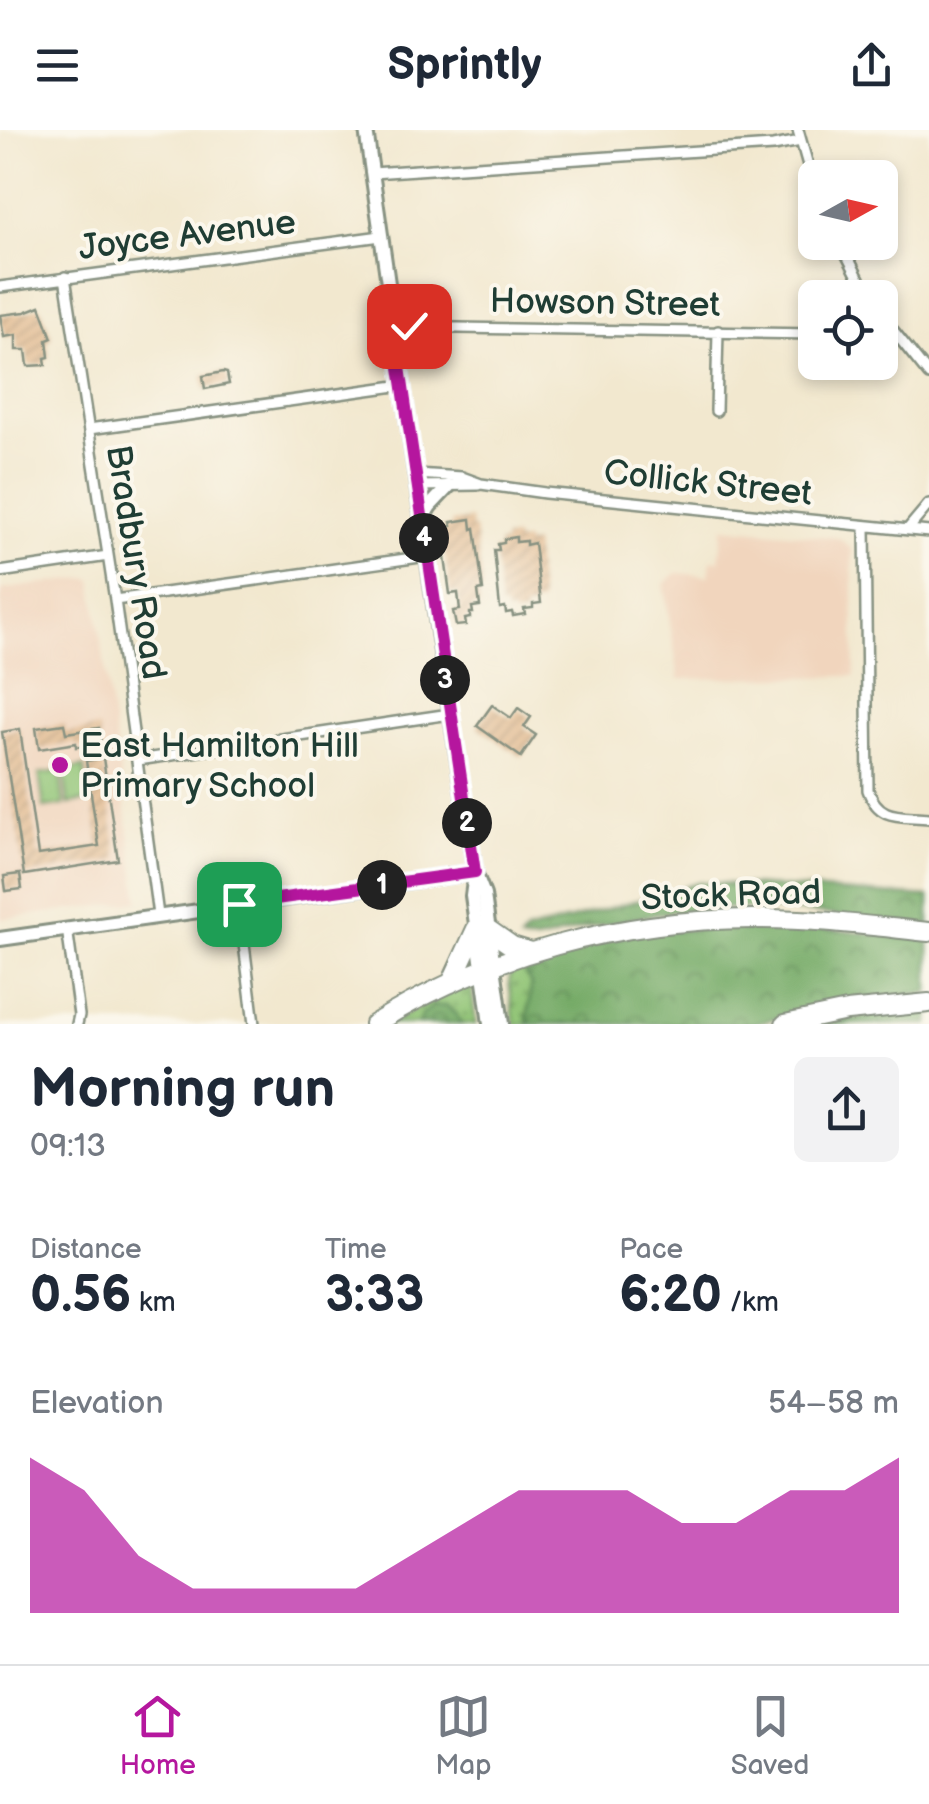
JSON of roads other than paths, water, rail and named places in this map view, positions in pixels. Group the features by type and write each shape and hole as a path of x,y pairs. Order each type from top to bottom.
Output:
{"highway":[{"name":"Stock Road","path":"374,1024 417,999 488,968 574,940 629,929 720,919 796,919 929,932"},
{"path":"451,983 483,930 532,952"},
{"path":"785,1024 848,1011 929,1003"}],"main road":[{"path":"366,130 450,714 475,872 484,894 490,1024"},
{"path":"422,520 449,486"},
{"path":"0,939 475,872"},
{"path":"488,968 502,1024"}],"street":[{"path":"372,173 772,146 799,135 806,160"},
{"name":"Joyce Avenue","path":"0,288 381,236"},
{"name":"Bradbury Road","path":"66,277 158,915"},
{"name":"Howson Street","path":"394,327 798,334"},
{"path":"716,411 718,332"},
{"path":"898,339 929,375"},
{"path":"89,429 403,385"},
{"name":"Collick Street","path":"417,480 462,478 481,484"},
{"name":"Collick Street","path":"417,480 929,532"},
{"path":"908,529 929,504"},
{"path":"865,526 868,790 874,805 887,813 929,818"},
{"path":"0,572 108,556"},
{"path":"115,600 427,556"},
{"path":"138,760 450,714"},
{"path":"239,904 254,1024"},
{"path":"67,928 77,1024"}],"place":[{"name":"East Hamilton Hill Primary School","path":"60,765"}]}
